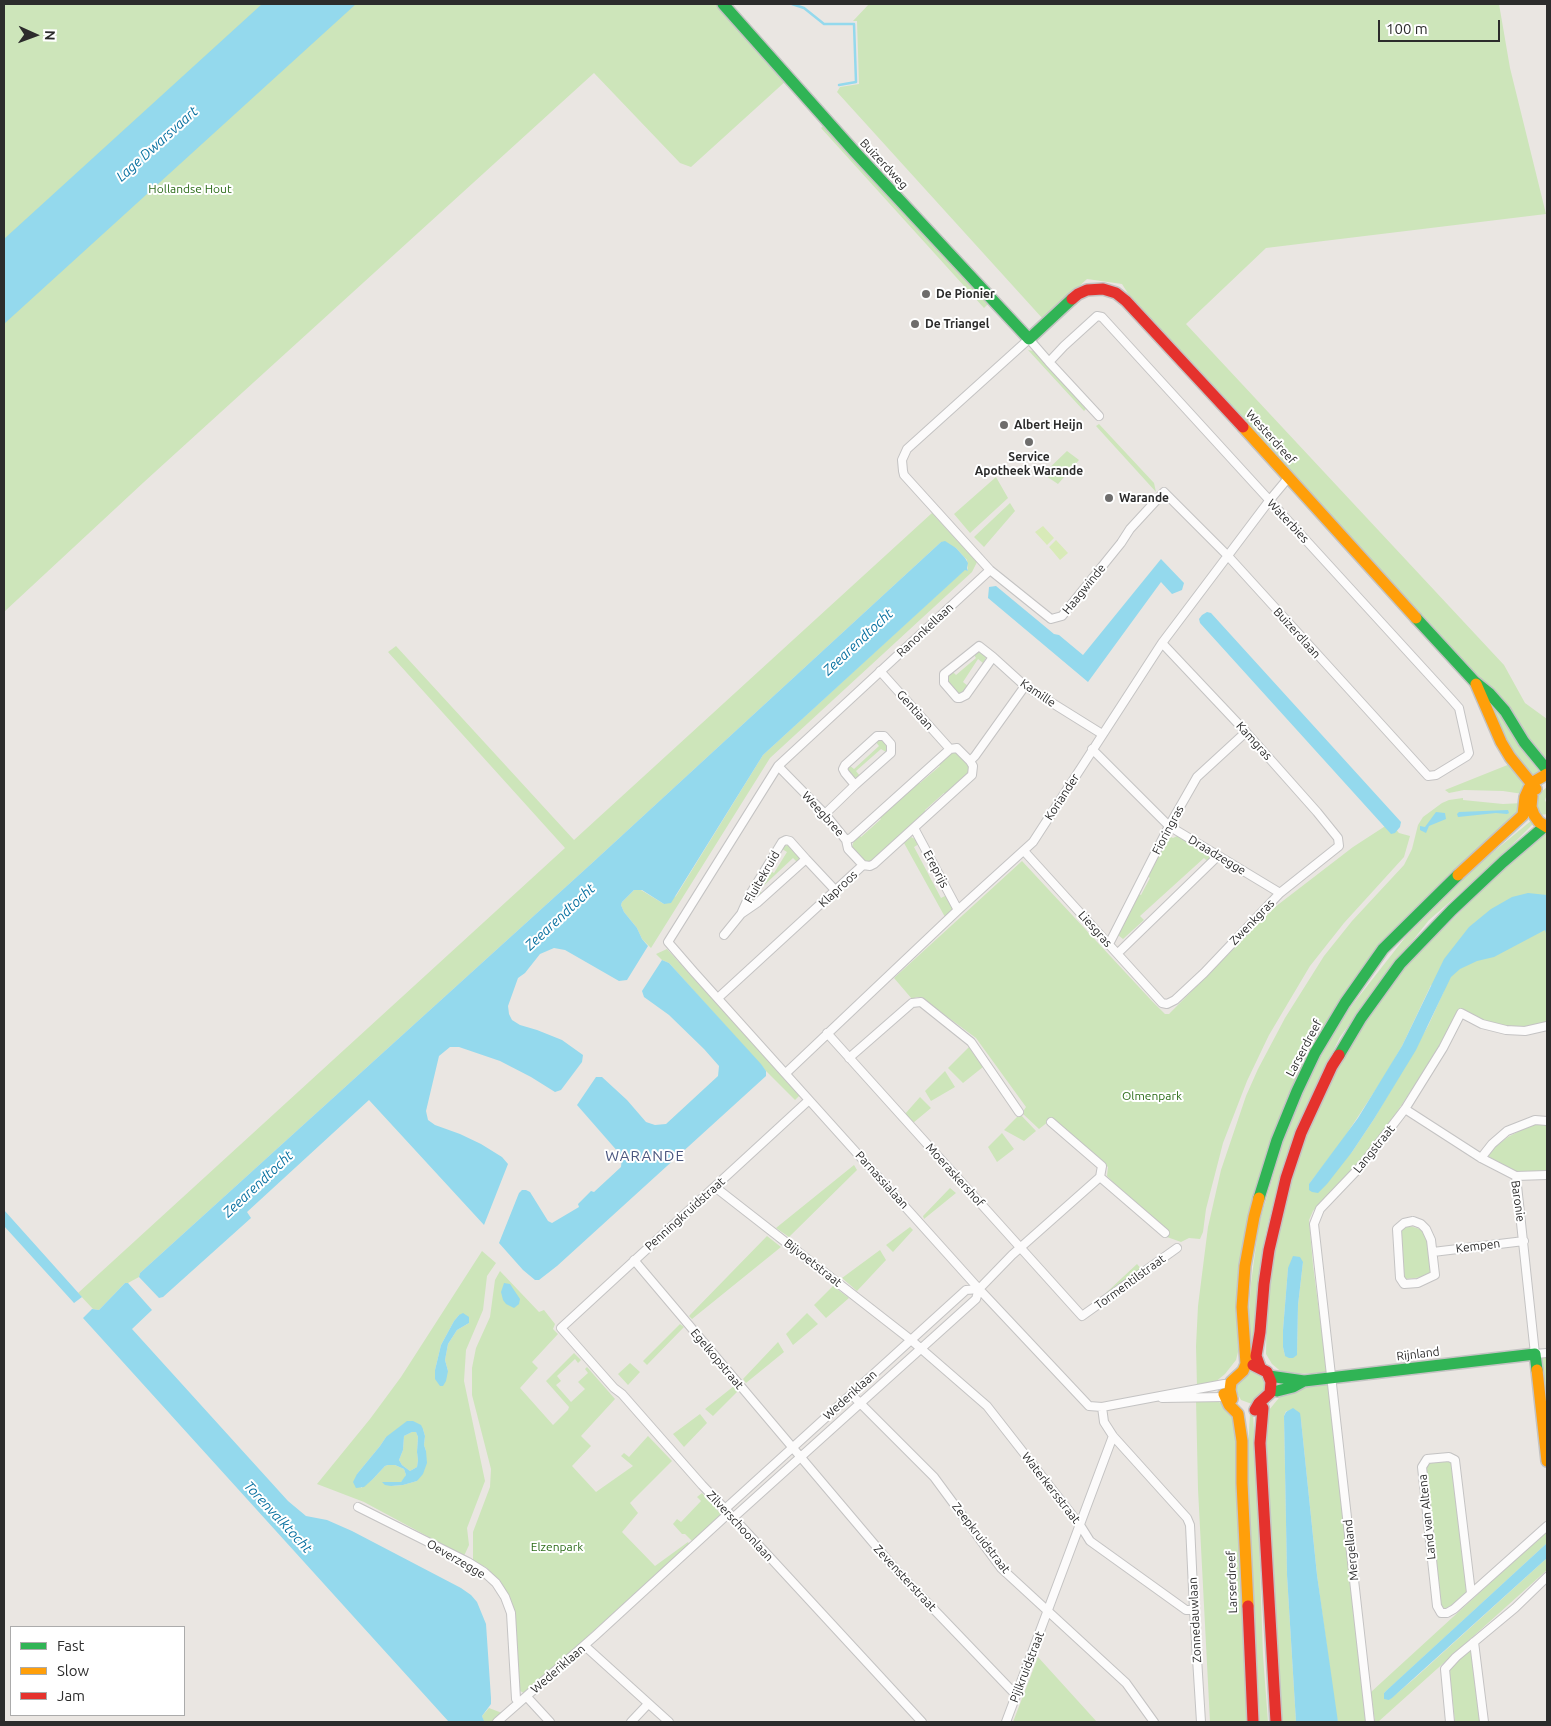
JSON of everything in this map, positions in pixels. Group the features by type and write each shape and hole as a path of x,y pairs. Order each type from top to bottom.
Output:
{"main road":[{"name":"Buizerdweg","path":"723,4 854,151 1029,339"},
{"name":"Westerdreef","path":"1029,339 1078,294 1095,289 1110,290 1126,301 1474,681 1489,693 1505,711 1524,742 1547,770"},
{"name":"Westerdreef","path":"1474,681 1501,742 1510,757 1534,787"},
{"path":"1534,787 1538,778 1547,774"},
{"path":"1534,787 1547,780"},
{"name":"Larserdreef","path":"1243,1365 1246,1350 1242,1307 1245,1266 1254,1217 1277,1140 1315,1053 1345,1003 1383,949 1437,894 1528,810 1525,797 1534,787"},
{"path":"1224,1384 1228,1375 1243,1365 1244,1371 1232,1382 1230,1390 1234,1403 1259,1409 1271,1402 1277,1391 1268,1372 1257,1362 1256,1356 1269,1250 1286,1178 1301,1133 1332,1066 1361,1018 1400,964 1452,910 1545,824 1528,810"},
{"path":"1541,1354 1547,1461"},
{"name":"Rijnland","path":"1243,1365 1304,1381 1541,1354"},
{"path":"1268,1372 1272,1386 1270,1393 1259,1403 1259,1409 1276,1722"},
{"name":"Rijnland","path":"1277,1391 1293,1387 1304,1381"},
{"name":"Larserdreef","path":"1224,1384 1240,1419 1242,1441 1244,1532 1253,1722"}],"street":[{"name":"Waterbies","path":"1049,362 1097,316 1102,317 1459,708 1469,753 1436,775 1428,776"},
{"path":"990,570 904,476 902,460 904,454 918,438 1029,339 1099,416"},
{"name":"Koriander","path":"786,1073 958,910 1034,842 1092,749 1162,643 1289,477"},
{"name":"Haagwinde","path":"990,570 1052,619 1062,616 1121,543 1130,529 1164,492"},
{"name":"Buizerdlaan","path":"1164,492 1228,556 1428,776"},
{"name":"Ranonkellaan","path":"668,942 778,766 990,570"},
{"name":"Kamgras","path":"1162,643 1246,732 1317,812 1340,842"},
{"name":"Kamille","path":"993,657 966,695 957,698 944,683 944,674 978,646 993,657 1025,686 1102,734"},
{"name":"Gentiaan","path":"880,671 950,749"},
{"name":"Klaproos","path":"718,998 863,866 874,864 972,775 973,766 970,761 1025,686"},
{"name":"Fioringras","path":"1109,944 1197,776 1246,732"},
{"path":"825,814 891,753 891,744 884,736 877,736 845,765 844,773 855,785"},
{"path":"846,840 851,838 950,749 957,748 970,761"},
{"name":"Draadzegge","path":"1092,749 1170,826 1280,893"},
{"name":"Weegbree","path":"778,766 825,814 846,840 848,849 863,866"},
{"name":"Ereprijs","path":"914,828 958,910"},
{"name":"Fluitekruid","path":"724,935 741,914 749,896 782,842 786,840 790,841 836,891"},
{"name":"Zwenkgras","path":"1167,1004 1175,1000 1204,972 1280,893 1337,849 1340,842"},
{"name":"Liesgras","path":"1024,851 1162,1003 1167,1004"},
{"path":"1118,953 1218,856"},
{"name":"Fluitekruid","path":"741,914 758,903 806,858"},
{"name":"Parnassialaan","path":"668,942 979,1288 1089,1406 1102,1407"},
{"path":"849,1058 912,1003 921,1002 971,1042 1019,1112"},
{"name":"Langstraat","path":"1332,1378 1314,1224 1320,1209 1362,1165 1405,1109 1461,1013 1482,1024 1506,1030 1525,1031 1547,1026"},
{"name":"Moeraskershof","path":"827,1034 1082,1316"},
{"name":"Penningkruidstraat","path":"561,1328 810,1100"},
{"name":"Baronie","path":"1405,1109 1482,1158 1516,1176 1541,1354"},
{"path":"1482,1158 1492,1144 1507,1131 1534,1120 1547,1121"},
{"path":"1051,1122 1102,1166 1100,1176 1165,1234"},
{"path":"1516,1176 1547,1175"},
{"name":"Wederiklaan","path":"729,1513 800,1458 976,1299 979,1288 1020,1248 1100,1176"},
{"name":"Bijvoetstraat","path":"715,1187 920,1349"},
{"path":"1412,1221 1421,1224 1426,1229 1431,1240 1433,1252 1435,1275 1418,1283 1404,1284 1400,1278 1397,1230 1404,1223 1412,1221"},
{"name":"Kempen","path":"1433,1252 1524,1241"},
{"name":"Tormentilstraat","path":"1082,1316 1177,1248"},
{"name":"Egelkopstraat","path":"634,1260 800,1458"},
{"name":"Wederiklaan","path":"497,1722 585,1646 729,1513 793,1448 966,1290 979,1288"},
{"name":"Zilverschoonlaan","path":"561,1328 922,1722"},
{"name":"Waterkersstraat","path":"920,1349 987,1406 1080,1525 1090,1541 1186,1610 1194,1610"},
{"name":"Mergelland","path":"1332,1378 1370,1722"},
{"path":"1113,1436 1104,1422 1102,1407 1224,1384"},
{"name":"Zeepkruidstraat","path":"851,1394 934,1477 1001,1568 1126,1683 1154,1722"},
{"path":"1157,1398 1234,1403"},
{"name":"Pijlkruidstraat","path":"1006,1722 1113,1436"},
{"name":"Zonnedauwlaan","path":"1113,1436 1187,1518 1190,1525 1201,1722"},
{"name":"Land van Altena","path":"1471,1594 1455,1460 1449,1457 1427,1459 1422,1467 1437,1606 1441,1613 1447,1613 1454,1609 1471,1594 1547,1526"},
{"name":"Zevensterstraat","path":"800,1458 897,1571 1016,1695"},
{"name":"Oeverzegge","path":"358,1507 468,1562 484,1572 496,1583 505,1597 511,1613 516,1699 519,1702"},
{"path":"1450,1722 1445,1669 1515,1608 1547,1577"},
{"path":"1474,1642 1484,1722"},
{"path":"585,1646 669,1722"},
{"path":"526,1697 550,1722"},
{"path":"631,1722 648,1704"}],"green space":[{"name":"Hollandse Hout","path":"4,4 718,4 787,80 691,167 680,163 594,73 144,482 4,612"},
{"path":"869,4 1499,4 1510,68 1546,214 1266,248 1186,324 1504,665 1525,703 1547,719 1547,765 1134,303 1122,284 1087,279 1043,319 837,92 840,87 859,84 857,21 853,21"},
{"path":"827,122 990,302 984,308 821,128"},
{"path":"1028,350 1034,351 1086,409 1084,411"},
{"path":"1099,424 1154,483 1156,492 1096,426"},
{"path":"1067,451 1079,460 1058,484 1043,474"},
{"path":"996,477 1008,498 970,533 954,514"},
{"path":"1010,503 1015,511 984,547 974,537"},
{"path":"932,513 977,562 972,572 770,758 651,948 642,939 637,928 624,912 621,905 622,902 634,890 641,890 664,904 676,896 763,755 965,569 968,571 967,560 956,548 941,542 591,864 140,1273 139,1277 125,1283 99,1310 93,1309 78,1293 565,848 388,652 396,646 574,840"},
{"path":"1043,526 1054,538 1047,545 1035,532"},
{"path":"1056,540 1068,553 1060,560 1049,547"},
{"path":"978,649 987,656 983,663 978,659 963,682 968,686 965,691 957,693 946,679 952,671 956,675 976,658 973,653"},
{"path":"1485,693 1503,713 1518,745 1538,770 1539,772 1534,776 1511,750"},
{"path":"879,739 887,746 888,751 886,752 881,749 856,771 860,776 857,778 852,777 848,770 849,765 854,769 879,746 875,741"},
{"path":"956,752 970,767 969,773 947,795 944,793 925,810 927,813 873,862 868,863 864,861 852,847 854,840 859,835 861,837 881,819 879,817 918,782 920,783 940,766 938,764 950,753"},
{"path":"1510,764 1524,783 1523,794 1503,791 1464,790 1449,793 1445,790"},
{"path":"1547,787 1545,800 1547,814 1541,815 1537,801 1540,793"},
{"path":"1463,798 1463,800 1503,804 1522,803 1519,813 1406,917 1353,982 1311,1049 1285,1102 1261,1170 1245,1233 1237,1312 1238,1352 1236,1360 1225,1374 1214,1383 1197,1387 1196,1346 1198,1306 1208,1227 1221,1170 1246,1096 1258,1069 1285,1018 1324,956 1352,921 1404,865 1412,849 1418,825 1423,817 1442,803"},
{"path":"1532,820 1534,823 1490,867 1429,920 1340,1037 1303,1113 1282,1168 1266,1232 1258,1287 1253,1360 1250,1361 1248,1324 1251,1283 1259,1224 1282,1145 1312,1072 1339,1024 1407,935 1486,858"},
{"name":"Olmenpark","path":"1390,823 1399,833 1410,836 1404,857 1344,923 1310,966 1269,1035 1247,1081 1223,1143 1200,1239 1189,1238 1181,1242 1167,1237 1107,1176 1108,1167 1053,1118 1039,1129 1022,1113 1026,1107 976,1038 923,999 917,997 912,999 894,978 1022,861 1151,1000 1165,1014 1169,1014 1275,907 1353,847"},
{"path":"1547,832 1547,1022 1518,1028 1506,1028 1482,1022 1460,1008 1443,1042 1391,1121 1354,1168 1313,1211 1309,1220 1327,1373 1284,1374 1272,1364 1266,1354 1267,1307 1275,1244 1295,1163 1326,1084 1353,1036 1396,976 1535,837","holes":["1431,985 1444,991 1428,1026 1374,1119 1352,1152 1309,1184 1340,1144 1384,1077 1402,1046","1303,1262 1298,1305 1297,1354 1285,1356 1283,1330 1288,1268"]},
{"path":"1169,836 1173,838 1177,836 1206,853 1210,856 1209,863 1204,858 1140,916 1144,920 1123,939 1118,935 1139,894 1141,895 1150,878 1147,876"},
{"path":"911,837 917,840 919,844 914,847 941,898 947,895 952,905 952,911 945,917 904,843"},
{"path":"788,845 799,856 799,859 797,862 793,858 759,890 762,894 755,901 752,900 769,870 774,873 787,852 782,849"},
{"path":"667,949 800,1095 795,1100 766,1071 669,963 662,960 656,954"},
{"path":"969,1047 983,1067 963,1083 948,1068"},
{"path":"945,1071 955,1087 931,1101 925,1091"},
{"path":"920,1097 931,1108 913,1123 905,1114"},
{"path":"1020,1114 1036,1131 1024,1141 1004,1130"},
{"path":"1547,1124 1547,1173 1524,1175 1505,1169 1486,1154 1508,1137 1525,1128 1533,1125"},
{"path":"1002,1133 1014,1149 997,1162 988,1147"},
{"path":"854,1165 857,1170 789,1237 776,1228"},
{"path":"950,1188 956,1193 924,1219 923,1216"},
{"path":"1410,1226 1423,1230 1427,1236 1433,1276 1405,1279 1403,1277 1400,1232 1403,1228"},
{"path":"910,1227 913,1230 893,1252 886,1245"},
{"path":"767,1236 781,1247 692,1319 689,1316"},
{"path":"880,1250 886,1260 857,1291 842,1278"},
{"path":"482,1251 496,1263 487,1276 483,1310 466,1350 464,1381 485,1481 467,1528 469,1545 464,1556 364,1502 317,1484 370,1419 401,1377","holes":["459,1315 469,1323 457,1330 448,1344 445,1360 448,1371 435,1370 441,1345","423,1429 426,1451 417,1481 392,1486 383,1482 401,1482 406,1475 404,1469 395,1465 388,1465 361,1488 357,1474 386,1437"]},
{"path":"1137,1264 1142,1270 1093,1305"},
{"name":"Elzenpark","path":"500,1271 539,1312 544,1310 555,1324 553,1329 558,1334 532,1362 538,1368 520,1388 553,1425 569,1407 546,1381 574,1353 581,1360 578,1363 575,1359 557,1376 561,1381 556,1385 571,1402 585,1389 578,1382 588,1373 585,1369 587,1367 615,1399 581,1436 591,1446 572,1466 596,1492 633,1466 621,1456 624,1453 629,1457 648,1436 672,1461 630,1503 638,1513 622,1532 655,1566 688,1542 690,1545 524,1693 520,1691 514,1608 504,1588 487,1568 473,1562 473,1532 490,1487 491,1469 472,1395 472,1368 476,1348 490,1317 495,1280"},
{"path":"833,1286 849,1298 826,1318 814,1305"},
{"path":"807,1313 818,1324 793,1345 786,1334"},
{"path":"680,1324 684,1327 647,1365 643,1361"},
{"path":"778,1342 784,1352 746,1383 743,1379"},
{"path":"1547,1356 1547,1421 1540,1357"},
{"path":"630,1363 640,1372 628,1385 618,1374"},
{"path":"1250,1370 1259,1373 1266,1383 1263,1393 1252,1404 1241,1400 1236,1391 1236,1384"},
{"path":"1328,1382 1367,1722 1338,1722 1336,1715 1317,1575 1301,1420 1286,1411 1284,1416 1287,1575 1296,1722 1280,1722 1264,1423 1269,1410 1283,1393"},
{"path":"734,1386 738,1391 713,1416 705,1409"},
{"path":"1196,1399 1216,1401 1224,1404 1235,1416 1237,1424 1237,1468 1248,1722 1210,1722 1198,1489"},
{"path":"1250,1413 1253,1414 1257,1480 1263,1656 1268,1722 1260,1722 1247,1473"},
{"path":"700,1414 707,1423 684,1447 673,1434"},
{"path":"416,1432 418,1437 418,1460 417,1467 410,1471 399,1460 403,1450 404,1436"},
{"path":"1450,1460 1453,1462 1467,1592 1439,1618 1423,1463"},
{"path":"702,1493 720,1513 720,1516 693,1542 673,1524 677,1519 681,1522 701,1501 697,1497"},
{"path":"1547,1531 1547,1543 1384,1693 1389,1700 1547,1558 1547,1570 1378,1722 1375,1722 1371,1692"},
{"path":"1474,1647 1482,1722 1455,1722 1449,1669"},
{"path":"1038,1657 1097,1722 1013,1722"},
{"path":"489,1708 503,1715 494,1722 484,1722 482,1716"}],"water":[{"name":"Lage Dwarsvaart","path":"262,4 356,4 4,324 4,239"},
{"name":"Zeearendtocht","path":"945,541 956,548 965,558 968,563 968,571 965,570 763,755 671,903 664,904 642,890 634,890 622,902 621,905 624,912 648,946 627,980 619,981 565,950 554,948 540,954 525,973 518,978 508,1006 512,1020 520,1025 562,1040 583,1055 582,1062 561,1090 555,1092 500,1061 459,1047 450,1047 439,1056 426,1111 428,1120 435,1125 481,1144 502,1157 508,1164 484,1225 369,1100 247,1212 251,1218 163,1297 159,1298 139,1277 140,1273 591,864 941,542"},
{"path":"1161,559 1184,583 1182,590 1172,594 1161,582 1088,682 988,598 989,587 996,586 1054,634 1059,635 1083,655"},
{"path":"1207,612 1211,613 1401,822 1400,827 1395,833 1391,834 1200,623 1199,619"},
{"path":"1508,810 1509,813 1507,814 1496,813 1458,817 1457,814 1459,812"},
{"path":"1436,812 1445,813 1446,819 1429,826 1426,833 1420,830 1420,826 1425,827"},
{"path":"1528,893 1547,895 1547,936 1545,930 1494,957 1477,961 1460,969 1451,977 1416,1050 1352,1152 1318,1193 1309,1190 1309,1184 1358,1118 1402,1046 1444,959 1469,927 1491,909 1512,897"},
{"path":"662,960 669,963 761,1064 766,1071 766,1076 557,1266 539,1280 535,1280 523,1270 499,1243 519,1193 522,1190 530,1192 548,1221 552,1223 579,1207 578,1204 591,1191 594,1192 621,1167 622,1157 577,1105 596,1077 602,1077 627,1100 646,1122 655,1125 666,1124 718,1076 719,1066 704,1049 669,1015 644,997 642,991"},
{"path":"4,1210 82,1297 74,1303 4,1226"},
{"path":"1293,1256 1300,1257 1303,1262 1298,1305 1297,1355 1289,1358 1285,1356 1283,1347 1283,1330 1288,1268"},
{"name":"Torenvalktocht","path":"125,1283 128,1283 152,1310 132,1329 288,1501 306,1516 327,1520 352,1531 461,1588 477,1602 486,1624 491,1698 491,1704 482,1716 484,1721 449,1722 83,1318 92,1309 99,1310"},
{"path":"504,1283 510,1284 520,1299 519,1304 514,1308 503,1300 501,1292"},
{"path":"463,1313 469,1317 469,1323 457,1330 448,1344 445,1360 448,1371 446,1381 443,1386 440,1386 435,1379 435,1370 441,1345 454,1321"},
{"path":"1293,1408 1300,1413 1317,1575 1338,1722 1296,1722 1287,1575 1284,1416 1286,1412"},
{"path":"407,1421 413,1421 421,1425 425,1436 424,1445 427,1463 423,1474 417,1481 403,1485 385,1485 382,1482 401,1482 406,1475 404,1469 395,1465 388,1465 364,1487 356,1488 353,1482 357,1474 386,1437","holes":["416,1432 418,1437 417,1467 410,1471 399,1460 403,1450 404,1436"]},
{"path":"1547,1543 1547,1558 1392,1698 1389,1700 1384,1699 1384,1693 1387,1690"}],"waterway":[{"path":"792,4 804,8 824,24 854,24 856,82 839,85"}],"traffic: fast":[{"path":"723,4 854,151 1029,339 1072,299"},
{"path":"1416,618 1474,681 1489,693 1505,711 1524,742 1547,770"},
{"path":"1339,1055 1361,1018 1400,964 1452,910 1545,826"},
{"path":"1259,1198 1277,1140 1297,1091 1315,1053 1345,1003 1383,949 1458,875"},
{"path":"1269,1376 1304,1381 1535,1354 1537,1370"},
{"path":"1277,1391 1293,1387 1304,1381"}],"traffic: slow":[{"path":"1243,427 1416,618"},
{"path":"1476,684 1501,742 1510,757 1536,789"},
{"path":"1458,875 1523,815 1525,797 1529,788 1535,781 1547,774"},
{"path":"1532,796 1531,807 1534,815 1539,822 1547,827"},
{"path":"1232,1399 1231,1382 1243,1371 1246,1364 1242,1307 1245,1266 1259,1198"},
{"path":"1537,1370 1547,1461"},
{"path":"1224,1394 1229,1405 1238,1414 1242,1441 1242,1483 1248,1606"}],"traffic: jam":[{"path":"1072,299 1087,290 1103,289 1116,293 1126,301 1243,427"},
{"path":"1260,1367 1256,1356 1264,1284 1269,1250 1286,1178 1301,1133 1339,1055"},
{"path":"1253,1365 1267,1372 1271,1382 1270,1393 1259,1403 1255,1410"},
{"path":"1263,1408 1260,1443 1276,1722"},
{"path":"1248,1606 1253,1722"}],"place":[{"name":"De Pionier","path":"926,294"},
{"name":"De Triangel","path":"915,324"},
{"name":"Albert Heijn","path":"1004,425"},
{"name":"Service Apotheek Warande","path":"1029,442"},
{"name":"Warande","path":"1109,498"}],"district":[{"name":"WARANDE","path":"645,1156"}]}
